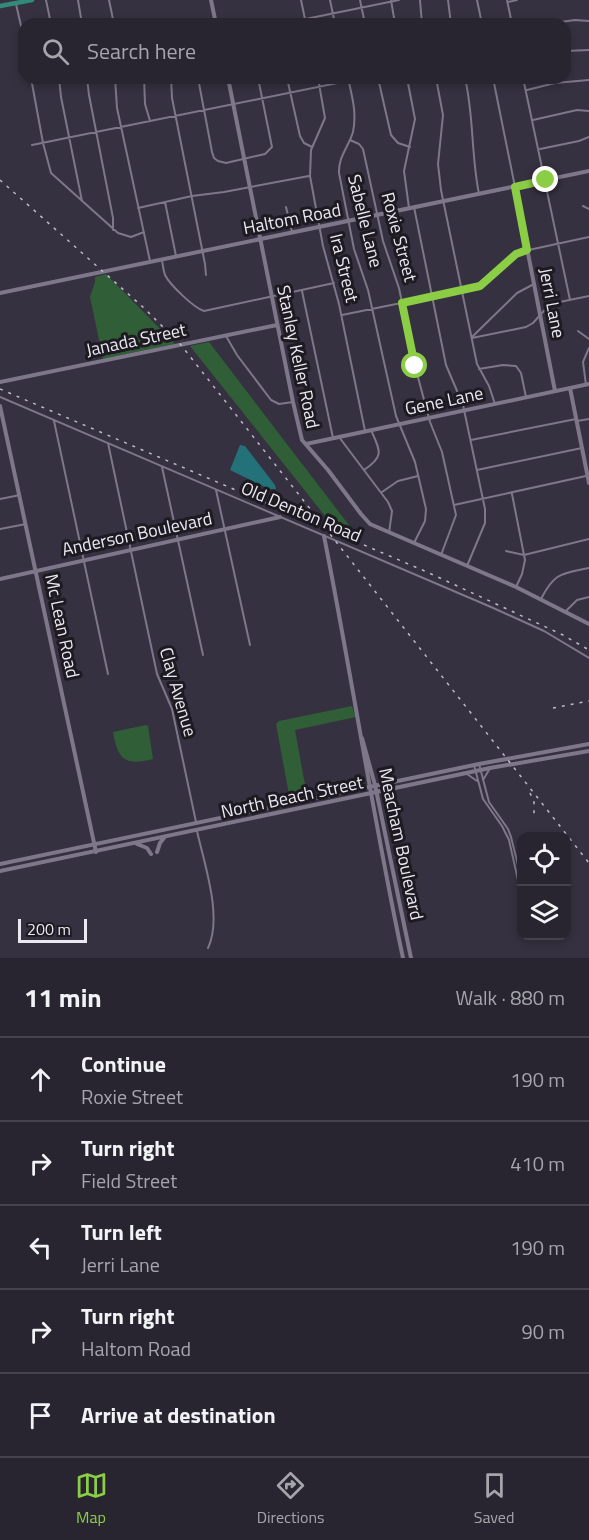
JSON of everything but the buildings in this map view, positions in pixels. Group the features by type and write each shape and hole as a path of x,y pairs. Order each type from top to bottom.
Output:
{"main road":[{"path":"0,6 30,0"},
{"path":"212,0 215,18"},
{"name":"Stanley Keller Road","path":"229,84 293,402 300,434 306,444 366,520 389,533 516,587 589,624"},
{"name":"Haltom Road","path":"0,293 589,171"},
{"name":"Jerri Lane","path":"515,187 555,391"},
{"name":"Janada Street","path":"0,382 277,325"},
{"name":"Gene Lane","path":"306,444 588,384"},
{"path":"570,388 582,448 586,456 589,483"},
{"name":"Mc Lean Road","path":"0,406 96,852"},
{"name":"Anderson Boulevard","path":"0,579 280,517"},
{"name":"Meacham Boulevard","path":"324,536 362,737 372,806 403,958"},
{"name":"Meacham Boulevard","path":"362,737 377,793 411,958"},
{"name":"North Beach Street","path":"0,864 476,764 589,744"},
{"path":"571,748 572,754"},
{"name":"North Beach Street","path":"0,871 490,768 589,751"},
{"path":"442,771 444,778"},
{"path":"424,775 426,782"},
{"path":"379,804 381,796 387,790"},
{"path":"356,797 364,798 372,806"},
{"path":"312,799 313,806"},
{"path":"154,840 157,852 165,837"},
{"path":"136,843 147,848 151,854 148,841"},
{"path":"398,935 406,934"}],"street":[{"path":"46,0 50,18"},
{"path":"78,0 81,18"},
{"path":"109,0 113,18"},
{"path":"301,0 305,18"},
{"path":"330,0 334,18"},
{"path":"360,0 364,18"},
{"path":"310,18 399,0"},
{"path":"420,0 422,18"},
{"path":"448,0 450,18"},
{"path":"477,0 481,18"},
{"path":"511,18 507,1 517,0"},
{"path":"391,1 394,18"},
{"path":"16,3 19,18"},
{"path":"571,21 589,21"},
{"path":"571,51 589,50"},
{"path":"571,82 589,80"},
{"path":"32,84 51,173 113,230 128,237 144,232"},
{"path":"60,84 82,201"},
{"path":"88,84 113,218 113,230"},
{"path":"115,84 117,108 150,262"},
{"path":"144,84 145,104 150,121"},
{"path":"172,84 206,276"},
{"path":"199,84 214,158 226,162 265,154 272,147 259,84"},
{"path":"289,84 302,141 312,147"},
{"path":"32,145 328,84"},
{"name":"Sabelle Lane","path":"349,84 355,115 350,140 338,167 354,249 363,273 386,376 399,424 414,458 418,476 426,516 414,543"},
{"path":"379,84 392,138 410,147"},
{"path":"408,84 415,119 404,171 446,365 464,410 486,516 467,566"},
{"path":"437,84 443,115 438,164 444,201 479,369 489,386 495,404"},
{"path":"466,84 471,112 474,168 479,194"},
{"name":"Jerri Lane","path":"495,84 515,187"},
{"path":"524,84 570,300"},
{"path":"526,90 555,84"},
{"name":"Ira Street","path":"320,86 325,118 312,147 309,163 310,176 342,315 365,431"},
{"path":"532,120 577,110 589,111"},
{"path":"538,149 589,137"},
{"name":"Roxie Street","path":"350,140 359,144 363,149 377,215 402,303 415,366 442,452 454,505 456,518 441,555"},
{"path":"138,208 192,196 310,176"},
{"path":"165,202 176,256"},
{"path":"583,206 589,209"},
{"path":"286,207 292,232"},
{"path":"342,315 480,286 516,254 589,237"},
{"path":"162,260 165,275 201,310 334,283"},
{"path":"472,338 518,293 534,284"},
{"path":"302,290 333,438"},
{"path":"472,338 526,327 533,323 550,304 589,296"},
{"path":"578,331 589,339"},
{"path":"226,336 231,348 271,400 279,404 293,402"},
{"path":"588,384 583,362 589,348"},
{"path":"479,369 503,365 516,366 526,397"},
{"name":"Old Denton Road","path":"0,397 544,631 589,657"},
{"path":"471,440 589,419"},
{"path":"54,420 108,674"},
{"path":"364,470 375,463 379,454 379,448 370,430"},
{"path":"339,437 388,502 392,511 389,533"},
{"name":"Clay Avenue","path":"108,443 157,674 171,707 215,914 213,939 208,948"},
{"path":"477,470 582,448"},
{"path":"162,466 203,655"},
{"path":"382,492 398,481 418,476"},
{"path":"454,505 588,476"},
{"path":"216,490 250,645"},
{"path":"512,493 524,555 524,569 516,587"},
{"path":"0,499 20,495"},
{"path":"0,529 27,524"},
{"path":"506,551 524,555 589,539"},
{"path":"541,599 553,579 589,568"},
{"path":"566,611 577,600 589,597"},
{"path":"476,764 489,802 508,829 517,862"},
{"path":"483,780 490,768"},
{"path":"478,771 477,781 483,799 502,825 509,840 519,886"},
{"path":"464,774 472,776 477,781"}],"green space":[{"path":"106,274 175,344 103,359 90,297 95,277"},
{"path":"209,342 358,537 348,533 338,522 329,521 190,346"},
{"path":"352,706 356,717 295,730 309,797 290,800 276,724 279,721"},
{"path":"146,725 153,759 136,762 124,759 117,749 113,732"}],"water":[{"path":"240,445 245,446 276,489 269,489 230,470"}],"railway":[{"path":"0,180 144,308 181,345 589,863"},
{"path":"0,389 427,572 563,635 589,650"},
{"path":"553,708 589,701"},
{"path":"530,793 534,802 534,816"}],"route":[{"path":"415,366 402,303 480,286 516,254 527,250 515,187 546,180"}]}
